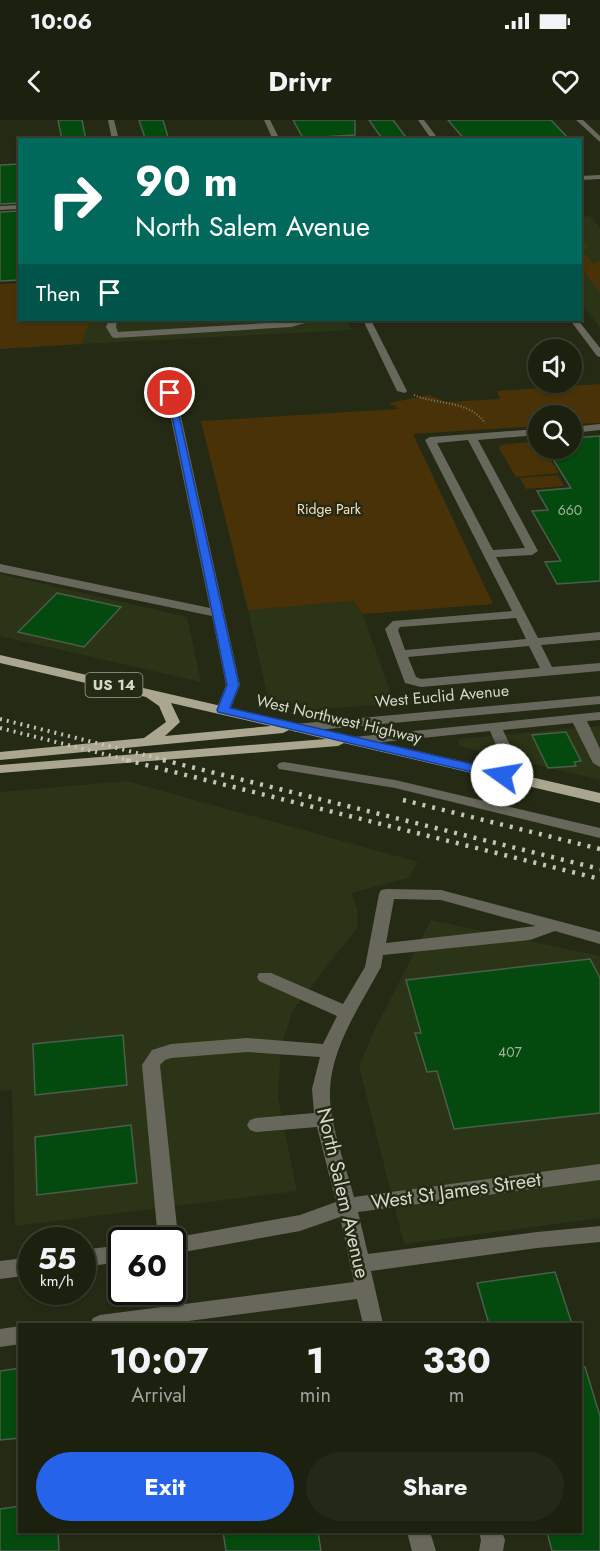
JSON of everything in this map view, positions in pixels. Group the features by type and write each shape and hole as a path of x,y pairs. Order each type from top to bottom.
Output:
{"main road":[{"name":"West Northwest Highway","path":"0,659 600,798"},
{"path":"142,691 165,704 171,713 173,722 168,728 146,742"},
{"name":"West Euclid Avenue","path":"0,756 295,728"},
{"path":"0,770 354,741"}],"street":[{"path":"111,120 116,138"},
{"path":"267,120 275,138"},
{"path":"421,120 434,138"},
{"path":"579,120 600,140"},
{"path":"582,178 600,177"},
{"path":"0,208 18,207"},
{"path":"113,321 111,327 115,335 291,324 307,321"},
{"path":"367,321 402,391"},
{"path":"575,321 600,354"},
{"path":"168,380 233,685 223,710"},
{"path":"582,429 600,428"},
{"path":"528,433 430,440 548,672"},
{"path":"471,437 532,550 488,554"},
{"path":"0,568 218,613"},
{"path":"520,614 397,624 391,629 410,680 421,683 600,667"},
{"path":"400,654 600,636"},
{"name":"West Euclid Avenue","path":"295,728 600,700"},
{"path":"354,741 600,716"},
{"path":"579,718 600,763"},
{"path":"495,727 508,756 502,775"},
{"path":"284,766 395,784 600,833"},
{"name":"North Salem Avenue","path":"373,1323 347,1206 324,1119 321,1089 334,1036 374,967 387,894 441,895 553,926"},
{"path":"377,950 530,934 553,926 600,938"},
{"path":"265,977 347,1013"},
{"path":"167,1227 151,1065 154,1058 160,1053 171,1051 247,1045 330,1051"},
{"path":"256,1125 324,1119"},
{"name":"West St James Street","path":"186,1243 300,1223 347,1206 600,1172"},
{"path":"360,1264 537,1240 600,1234"},
{"path":"0,1270 18,1268"},
{"path":"108,1323 366,1289"},
{"path":"0,1338 18,1335"},
{"path":"419,1533 424,1551"},
{"path":"491,1533 493,1540 491,1551"}],"path":[{"path":"402,391 430,402 463,405 480,415 486,425"}],"shaded area":[{"path":"590,216 600,228 600,328 582,303 582,217"},
{"path":"91,321 347,321 352,330 82,344"},
{"path":"0,574 187,617 201,682 0,636"},
{"path":"354,601 363,614 394,704 315,709 268,698 248,610"},
{"path":"600,726 600,780 459,746 458,739"},
{"path":"127,781 418,862 408,878 352,893 357,909 357,928 293,1010 281,1046 278,1097 297,1191 15,1226 12,1090 0,1091 0,792"},
{"path":"431,920 600,956 600,1218 404,1244 359,1066 374,1031"}],"green space":[{"path":"582,242 590,248 582,249"},
{"path":"582,250 593,264 600,260 600,292 582,269"},
{"path":"18,283 18,321 91,321 82,344 0,349 0,284"},
{"name":"Ridge Park","path":"600,384 600,423 582,424 582,405 528,405 528,427 413,434 493,604 363,614 354,601 248,610 201,421 399,409 389,403 429,395 446,402 500,399 497,391 528,389 528,393 582,393 582,385"},
{"path":"528,442 528,459 550,459 559,473 516,477 499,449 500,445"},
{"path":"558,475 564,486 526,489 520,478"}],"building":[{"path":"58,120 82,120 86,138 62,138"},
{"path":"139,120 163,120 168,137 145,138"},
{"path":"293,120 355,120 355,135 303,138"},
{"path":"369,120 393,120 406,138 382,138"},
{"path":"448,120 551,120 568,138 463,138"},
{"path":"18,164 18,203 0,204 0,165"},
{"path":"18,211 18,280 0,281 0,212"},
{"path":"600,436 600,581 557,584 545,562 561,561 532,511 548,510 537,491 571,488 553,459 582,459 582,437"},
{"path":"57,593 121,607 84,647 18,632"},
{"path":"566,732 581,761 574,762 576,766 548,768 532,735"},
{"path":"590,959 600,978 600,1113 454,1129 437,1071 427,1072 415,1033 421,1033 406,980"},
{"path":"123,1035 127,1085 35,1095 33,1044"},
{"path":"131,1125 137,1183 37,1195 35,1137"},
{"path":"555,1272 572,1323 489,1323 477,1283"},
{"path":"582,1367 585,1367 600,1416 600,1551 552,1551 547,1533 582,1533"},
{"path":"18,1368 18,1438 0,1440 0,1371"},
{"path":"18,1506 18,1533 58,1533 59,1551 0,1551 0,1509"},
{"path":"223,1533 318,1533 321,1551 226,1551"}],"railway":[{"path":"0,719 169,761"},
{"path":"0,728 132,761"},
{"path":"126,760 600,879"},
{"path":"163,760 600,869"},
{"path":"403,800 600,849"}],"route":[{"path":"170,393 233,685 223,710 502,775"}]}
